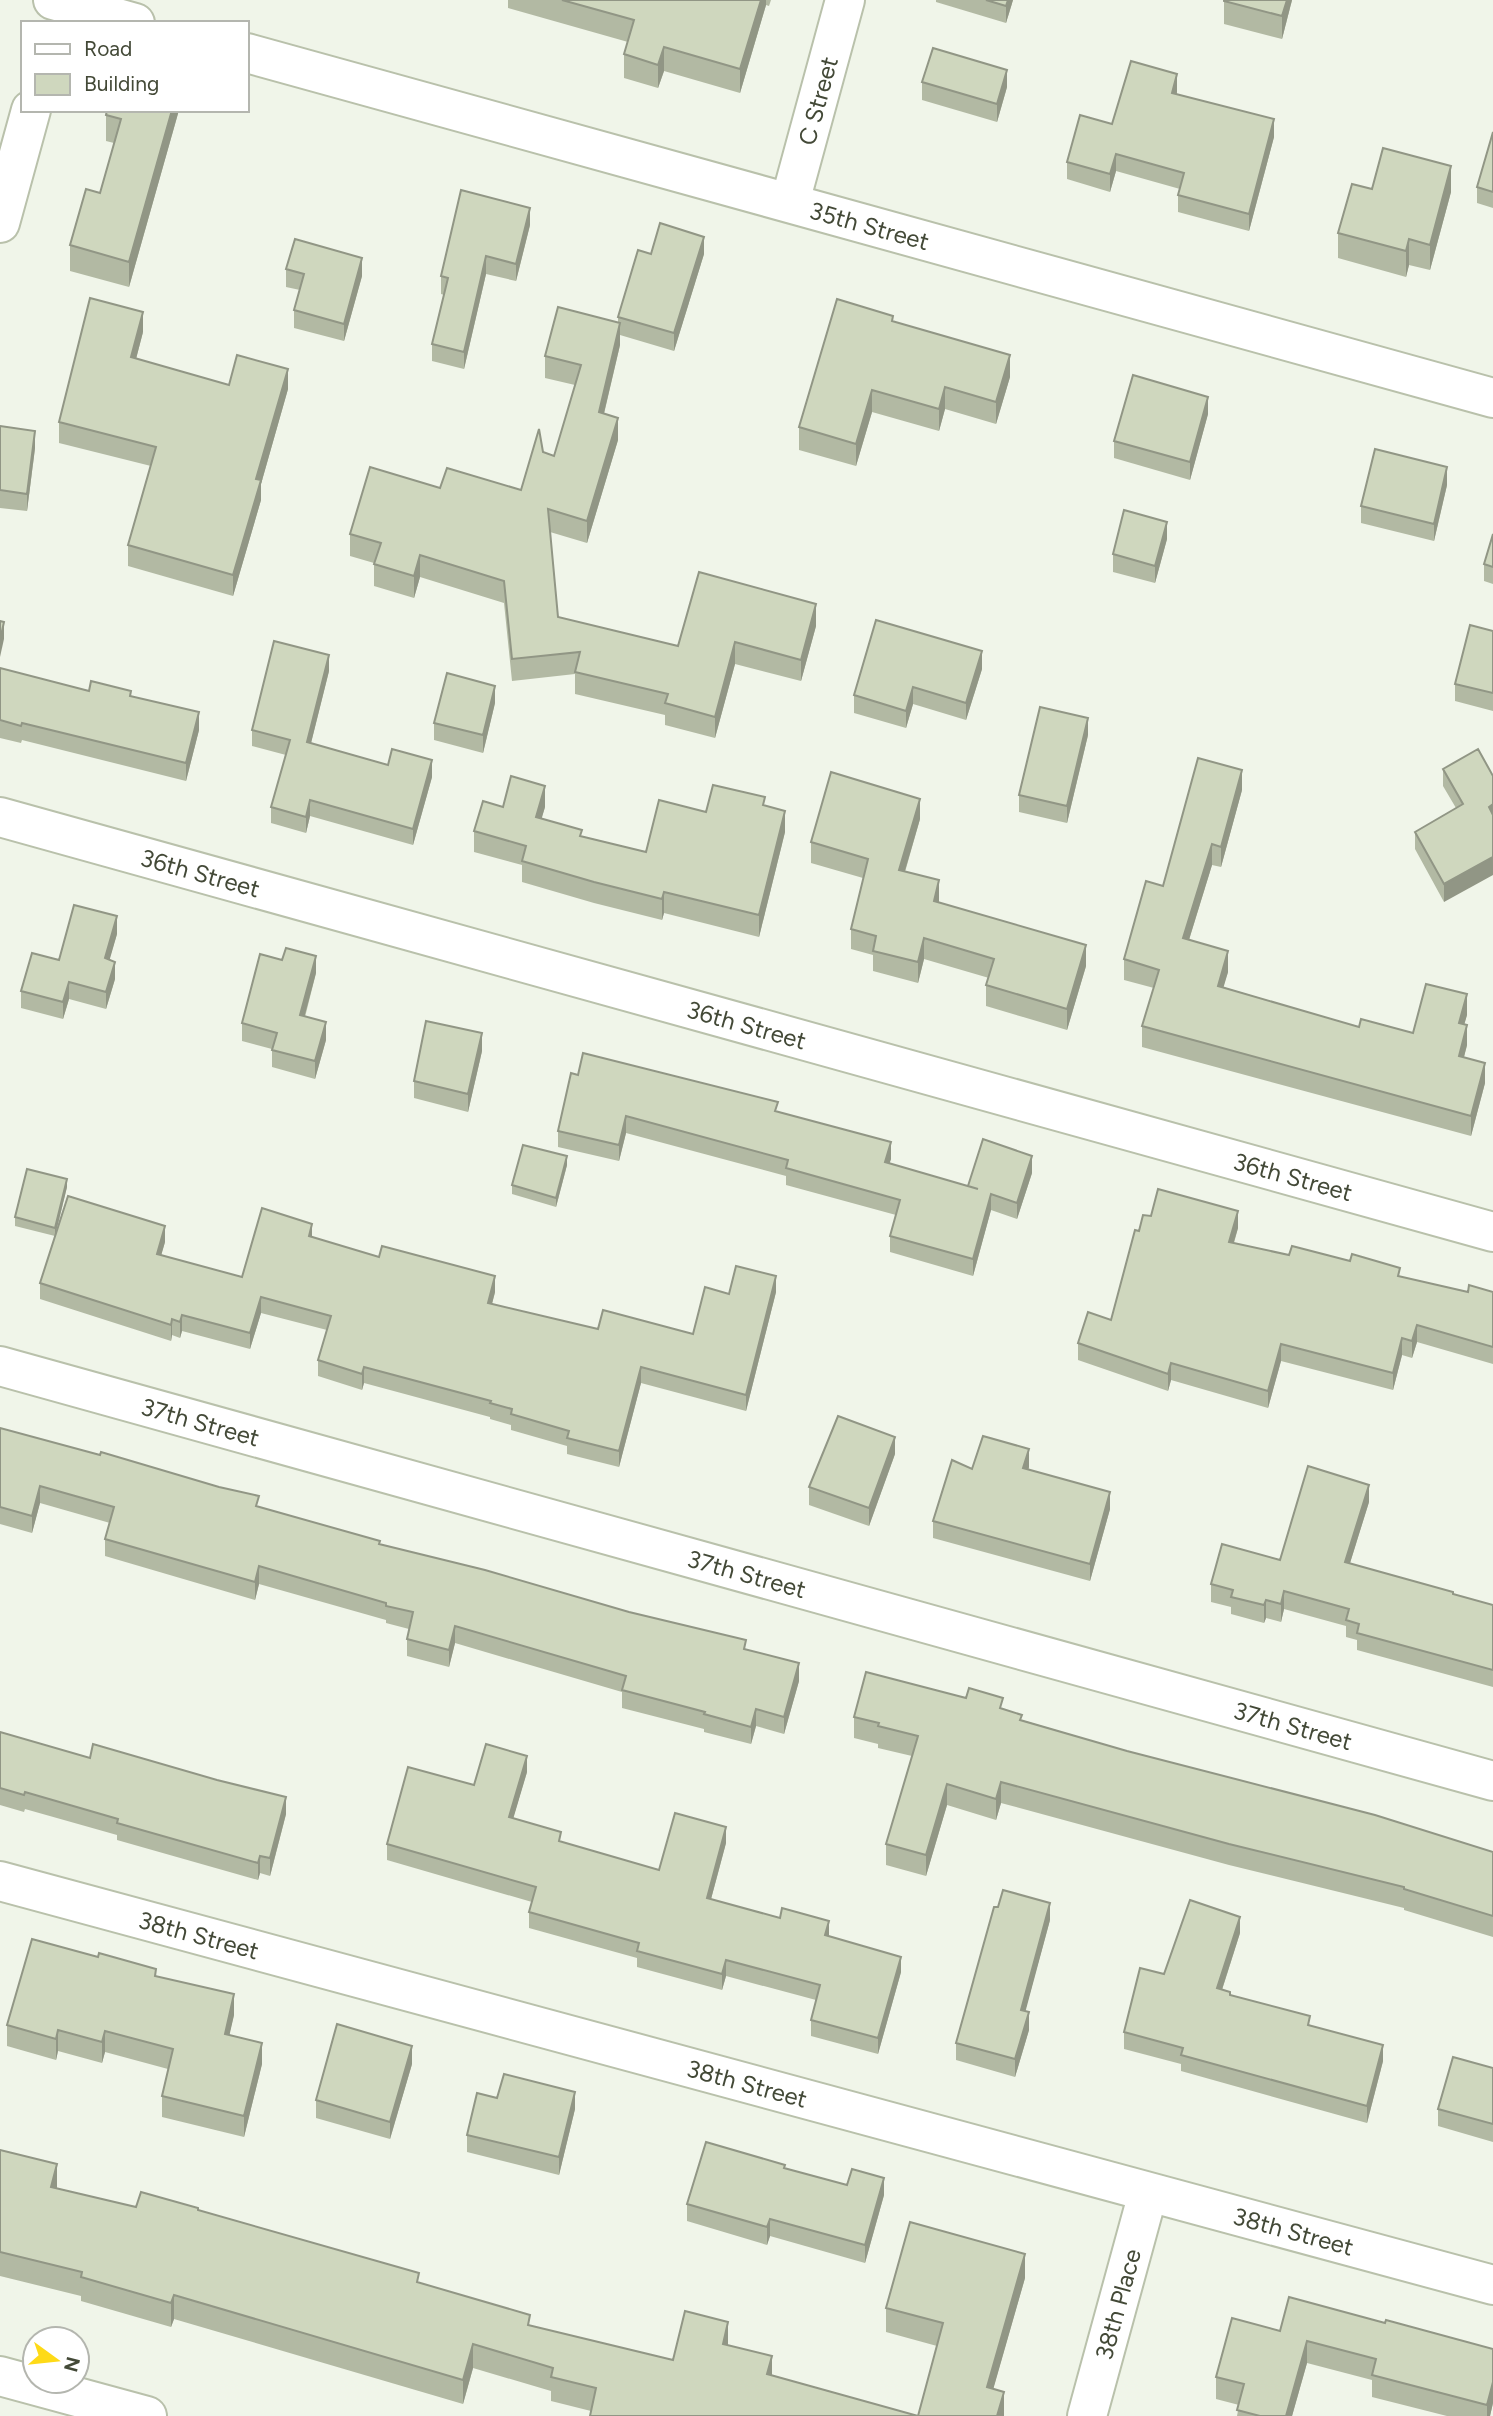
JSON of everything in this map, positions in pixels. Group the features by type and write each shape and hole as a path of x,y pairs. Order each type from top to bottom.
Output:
{"street":[{"name":"C Street","path":"790,202 845,0"},
{"path":"55,8 124,21"},
{"name":"35th Street","path":"248,53 1493,398"},
{"path":"0,223 29,112"},
{"name":"36th Street","path":"0,817 1493,1232"},
{"name":"37th Street","path":"0,1366 1493,1780"},
{"name":"38th Street","path":"0,1881 1493,2285"},
{"name":"38th Place","path":"1087,2416 1148,2193"},
{"path":"0,2376 147,2416"}],"building":[{"path":"562,0 761,0 740,69 664,47 658,65 624,54 634,20"},
{"path":"986,0 1008,0 1006,6"},
{"path":"1224,0 1287,0 1282,16"},
{"path":"933,48 1007,70 997,104 922,82"},
{"path":"1131,61 1177,74 1172,93 1274,119 1249,214 1178,195 1184,173 1116,154 1110,174 1067,162 1080,115 1112,124"},
{"path":"107,112 171,112 129,262 70,245 86,189 100,193 121,119 106,115"},
{"path":"1493,132 1493,192 1477,187"},
{"path":"1383,148 1451,166 1430,245 1409,239 1406,251 1338,233 1352,184 1372,189"},
{"path":"461,190 530,208 516,264 486,256 464,352 432,344 448,278 441,276"},
{"path":"660,223 704,237 674,333 618,317 638,250 651,254"},
{"path":"295,239 362,258 344,324 294,310 304,274 286,269"},
{"path":"90,298 143,312 131,357 229,385 237,355 288,369 256,479 261,480 233,575 128,545 156,447 59,422"},
{"path":"837,299 893,316 892,321 1010,355 996,402 945,387 939,409 872,390 856,444 799,427"},
{"path":"558,307 620,323 599,412 618,418 587,521 548,509 558,617 678,646 699,572 816,604 801,660 735,642 715,717 665,703 668,694 575,672 580,652 512,659 504,581 420,555 414,576 374,564 381,543 350,534 370,467 440,488 447,468 521,490 539,429 543,452 554,456 581,365 545,356"},
{"path":"1133,375 1208,397 1190,462 1114,441"},
{"path":"0,426 35,431 27,494 0,490"},
{"path":"1375,449 1447,467 1434,524 1361,506"},
{"path":"1124,510 1167,522 1155,566 1113,554"},
{"path":"1493,534 1493,567 1484,564"},
{"path":"876,620 982,651 966,703 913,687 906,711 854,695"},
{"path":"0,621 4,622 0,640"},
{"path":"1470,625 1493,631 1493,693 1455,684"},
{"path":"274,641 329,655 307,742 388,765 392,749 432,760 413,829 310,800 306,817 271,807 290,740 252,730"},
{"path":"0,668 89,691 91,681 131,691 130,696 199,712 186,763 0,720"},
{"path":"447,673 495,686 483,735 434,723"},
{"path":"1040,707 1088,718 1067,806 1019,795"},
{"path":"1478,749 1493,776 1493,804 1489,807 1493,815 1493,857 1444,884 1415,832 1463,804 1443,769"},
{"path":"1198,758 1242,770 1221,847 1212,844 1183,938 1228,951 1218,986 1359,1027 1361,1019 1413,1033 1426,984 1467,994 1459,1023 1467,1025 1459,1056 1485,1063 1471,1116 1142,1026 1159,970 1124,959 1146,881 1163,886"},
{"path":"831,772 920,799 899,870 939,880 934,901 1086,945 1067,1009 986,985 994,959 924,938 918,962 873,951 876,936 851,929 868,859 811,842"},
{"path":"511,776 545,786 536,817 582,830 580,836 646,852 659,800 706,812 713,785 765,797 763,805 785,811 759,915 664,892 662,899 522,861 526,846 474,831 483,801 503,807"},
{"path":"74,905 117,916 105,958 115,962 106,992 69,982 63,1002 21,991 32,953 59,960"},
{"path":"286,948 316,956 300,1015 326,1022 315,1061 272,1050 277,1033 242,1023 260,954 282,960"},
{"path":"426,1021 482,1033 468,1094 414,1081"},
{"path":"583,1053 778,1102 775,1111 891,1142 885,1162 978,1189 968,1186 983,1139 1032,1156 1017,1203 991,1194 973,1259 890,1236 900,1200 786,1168 788,1160 626,1116 619,1145 558,1131 571,1073 578,1075"},
{"path":"523,1145 567,1156 556,1198 512,1185"},
{"path":"27,1169 67,1179 55,1228 15,1217"},
{"path":"1158,1189 1238,1211 1229,1242 1289,1255 1292,1246 1350,1261 1352,1254 1400,1268 1398,1276 1468,1292 1469,1285 1493,1292 1493,1347 1417,1325 1412,1341 1402,1338 1393,1373 1281,1344 1268,1391 1171,1363 1168,1374 1078,1343 1088,1312 1111,1320 1135,1230 1139,1231 1143,1215 1151,1216"},
{"path":"68,1196 165,1226 157,1254 242,1277 262,1208 312,1224 309,1236 379,1257 382,1246 495,1276 488,1303 598,1329 603,1310 693,1334 705,1287 729,1294 736,1266 776,1276 746,1395 641,1367 619,1451 567,1438 569,1431 511,1414 512,1409 490,1403 491,1401 364,1367 362,1374 318,1360 331,1316 261,1297 250,1333 182,1315 180,1322 172,1319 171,1325 40,1283"},
{"path":"838,1416 895,1437 869,1508 809,1487"},
{"path":"0,1428 100,1455 101,1452 259,1496 256,1506 380,1541 379,1544 485,1570 629,1612 746,1640 744,1649 799,1663 784,1717 756,1709 751,1727 704,1714 705,1712 622,1690 626,1676 455,1626 449,1650 407,1639 413,1612 259,1566 255,1582 105,1539 114,1507 40,1486 32,1516 0,1507"},
{"path":"983,1436 1029,1449 1023,1468 1110,1492 1090,1564 933,1521 952,1460 972,1469"},
{"path":"1308,1466 1369,1485 1345,1562 1493,1605 1493,1670 1357,1633 1359,1624 1346,1620 1349,1609 1284,1591 1281,1604 1266,1600 1264,1605 1231,1597 1233,1590 1211,1584 1222,1544 1280,1560"},
{"path":"866,1672 966,1698 969,1688 1003,1698 1000,1708 1022,1715 1020,1720 1127,1751 1375,1815 1493,1852 1493,1916 1404,1887 1229,1844 1001,1782 996,1799 947,1784 926,1855 886,1844 918,1736 854,1717"},
{"path":"0,1732 90,1758 93,1744 286,1797 270,1858 260,1856 258,1863 117,1823 118,1819 25,1792 24,1795 0,1788"},
{"path":"486,1744 527,1756 509,1817 561,1832 559,1841 659,1870 675,1813 726,1827 707,1898 780,1918 782,1908 829,1921 825,1935 901,1957 878,2038 811,2020 820,1985 726,1960 722,1974 637,1951 639,1943 529,1912 536,1887 387,1844 408,1767 474,1785"},
{"path":"1003,1890 1050,1903 1021,2010 1029,2012 1015,2059 956,2043 994,1907 998,1907"},
{"path":"1190,1900 1240,1917 1217,1988 1230,1992 1230,1995 1310,2016 1308,2025 1383,2045 1367,2106 1181,2055 1183,2048 1124,2032 1140,1968 1164,1974"},
{"path":"32,1939 98,1957 99,1953 156,1969 155,1976 234,1994 225,2034 262,2043 244,2116 162,2096 173,2049 105,2031 102,2042 58,2030 56,2039 7,2025"},
{"path":"337,2024 412,2046 390,2122 316,2100"},
{"path":"1453,2057 1493,2068 1493,2124 1438,2109"},
{"path":"504,2074 575,2092 559,2157 467,2135 477,2093 497,2098"},
{"path":"706,2142 785,2165 784,2168 847,2185 852,2169 884,2178 865,2245 770,2219 767,2227 687,2204"},
{"path":"0,2150 57,2164 51,2187 136,2207 141,2192 419,2273 417,2282 530,2315 528,2325 673,2360 685,2311 728,2322 723,2344 772,2356 767,2374 918,2416 590,2416 596,2388 551,2377 553,2368 473,2344 463,2380 174,2295 171,2303 81,2277 82,2272 0,2252"},
{"path":"910,2222 1025,2254 987,2387 1004,2392 997,2416 918,2416 943,2323 886,2308"},
{"path":"1289,2297 1493,2349 1493,2382 1487,2405 1372,2375 1376,2359 1307,2341 1286,2416 1260,2416 1237,2410 1244,2384 1216,2377 1232,2318 1280,2331"}]}
